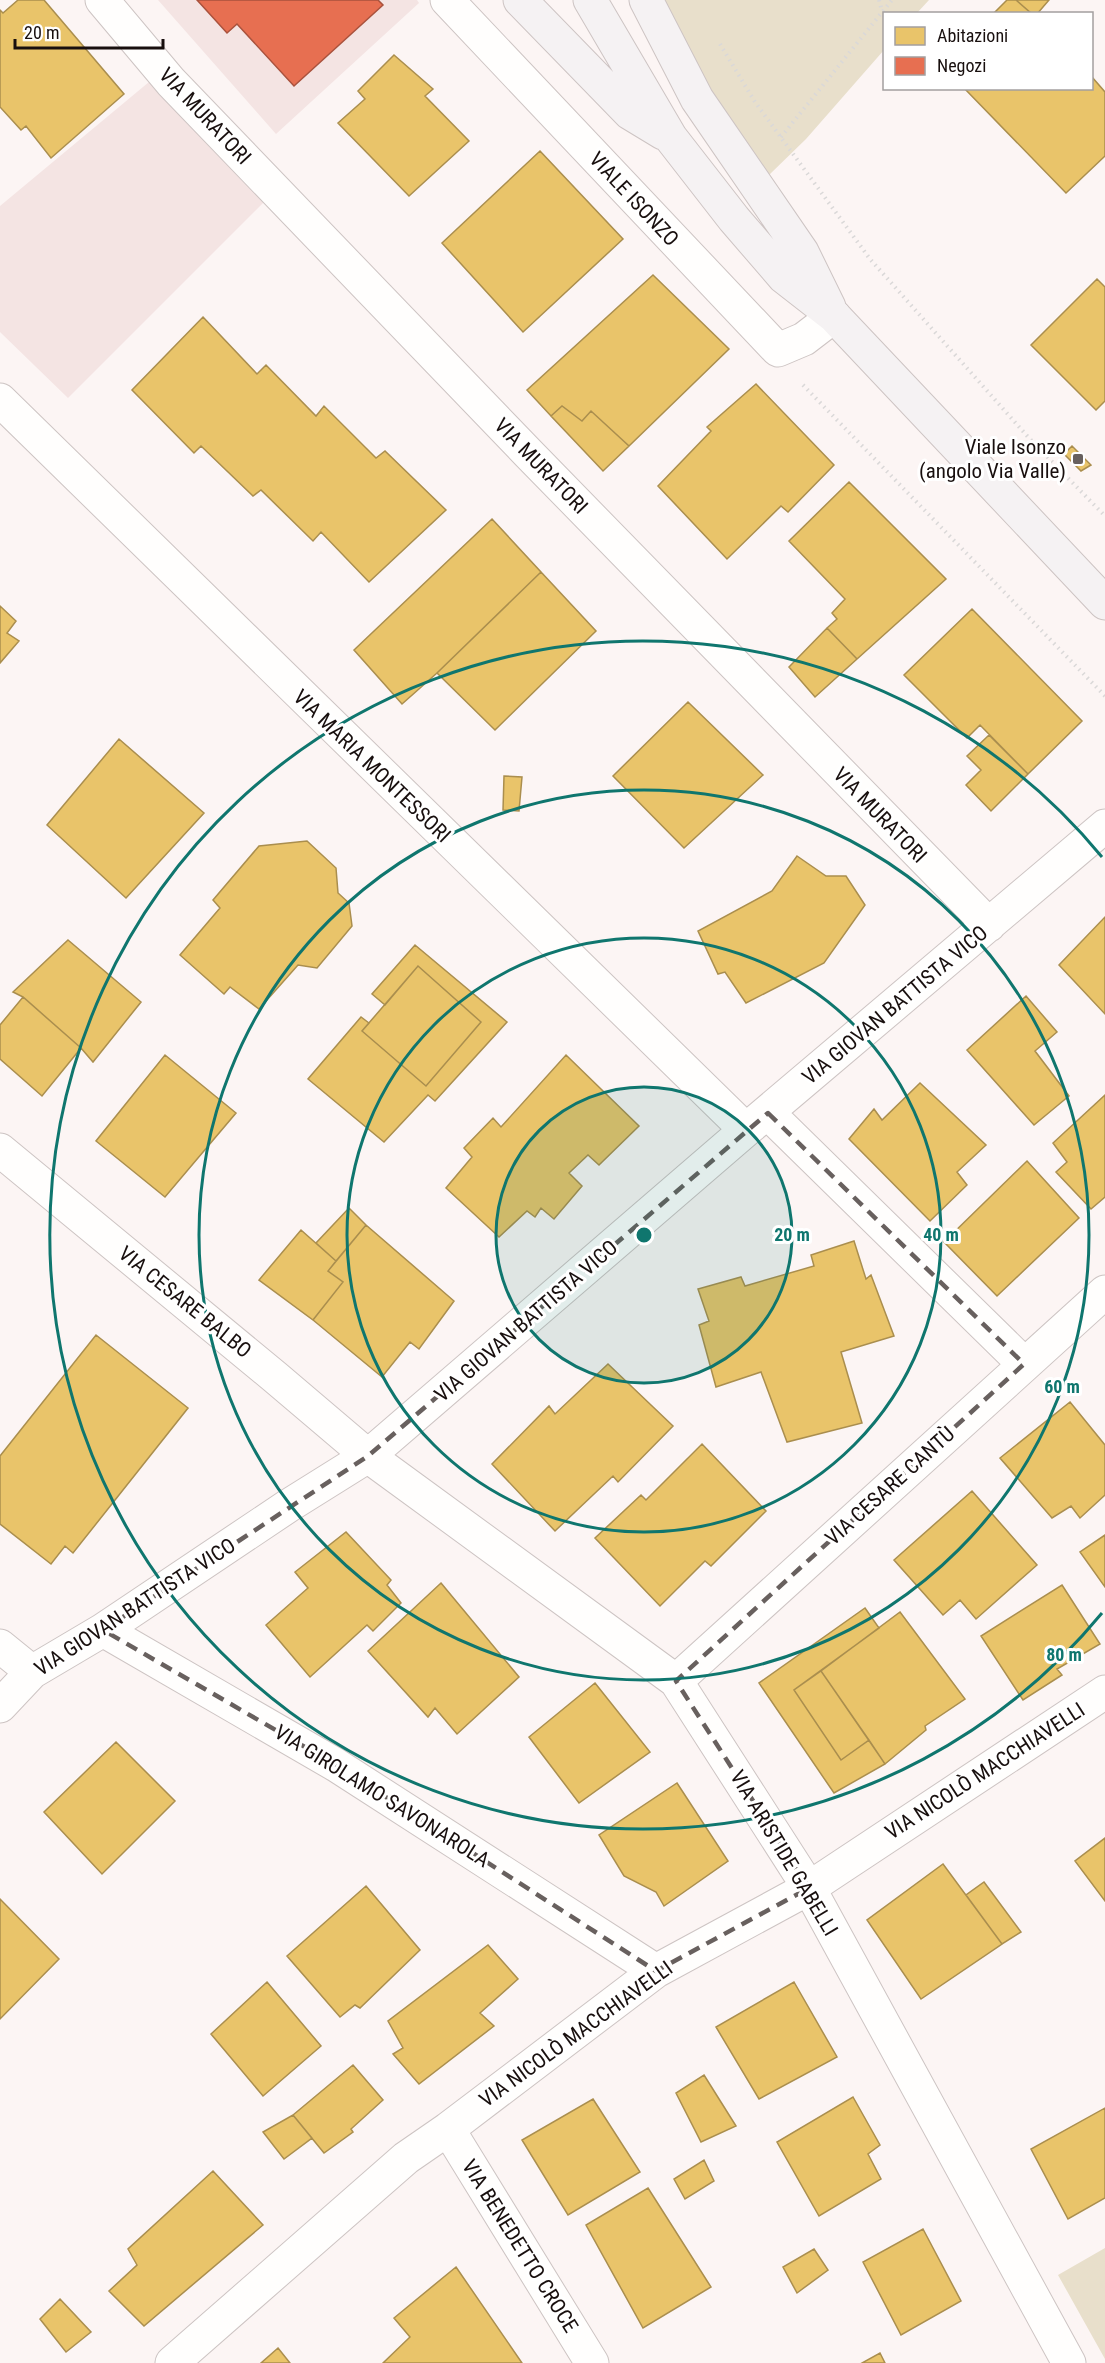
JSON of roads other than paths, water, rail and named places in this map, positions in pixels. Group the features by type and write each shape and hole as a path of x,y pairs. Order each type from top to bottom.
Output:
{"main road":[{"path":"520,0 630,113 671,138"},
{"path":"590,0 671,138 734,219 784,277 834,316 1105,603"},
{"path":"646,0 697,99 802,252 834,316"}],"street":[{"name":"VIA MURATORI","path":"102,0 188,99 519,444 989,925"},
{"name":"VIALE ISONZO","path":"447,0 778,350 804,339 834,316"},
{"name":"VIA MARIA MONTESSORI","path":"0,400 757,1121 1024,1364"},
{"name":"VIA GIOVAN BATTISTA VICO","path":"0,1706 32,1672 103,1630 288,1506 368,1456 757,1121 1105,826"},
{"name":"VIA CESARE BALBO","path":"0,1150 368,1456"},
{"name":"VIA CESARE CANTÙ","path":"676,1681 1105,1292"},
{"name":"VIA ARISTIDE GABELLI","path":"368,1456 676,1681 809,1888 1069,2363"},
{"name":"VIA GIROLAMO SAVONAROLA","path":"103,1630 336,1765 656,1971"},
{"path":"0,1646 32,1672"},
{"name":"VIA NICOLÒ MACCHIAVELLI","path":"172,2363 406,2158 448,2129 656,1971 809,1888 1105,1692"},
{"name":"VIA BENEDETTO CROCE","path":"448,2129 592,2363"}],"place":[{"name":"Viale Isonzo (angolo Via Valle)","path":"1078,459"}]}
